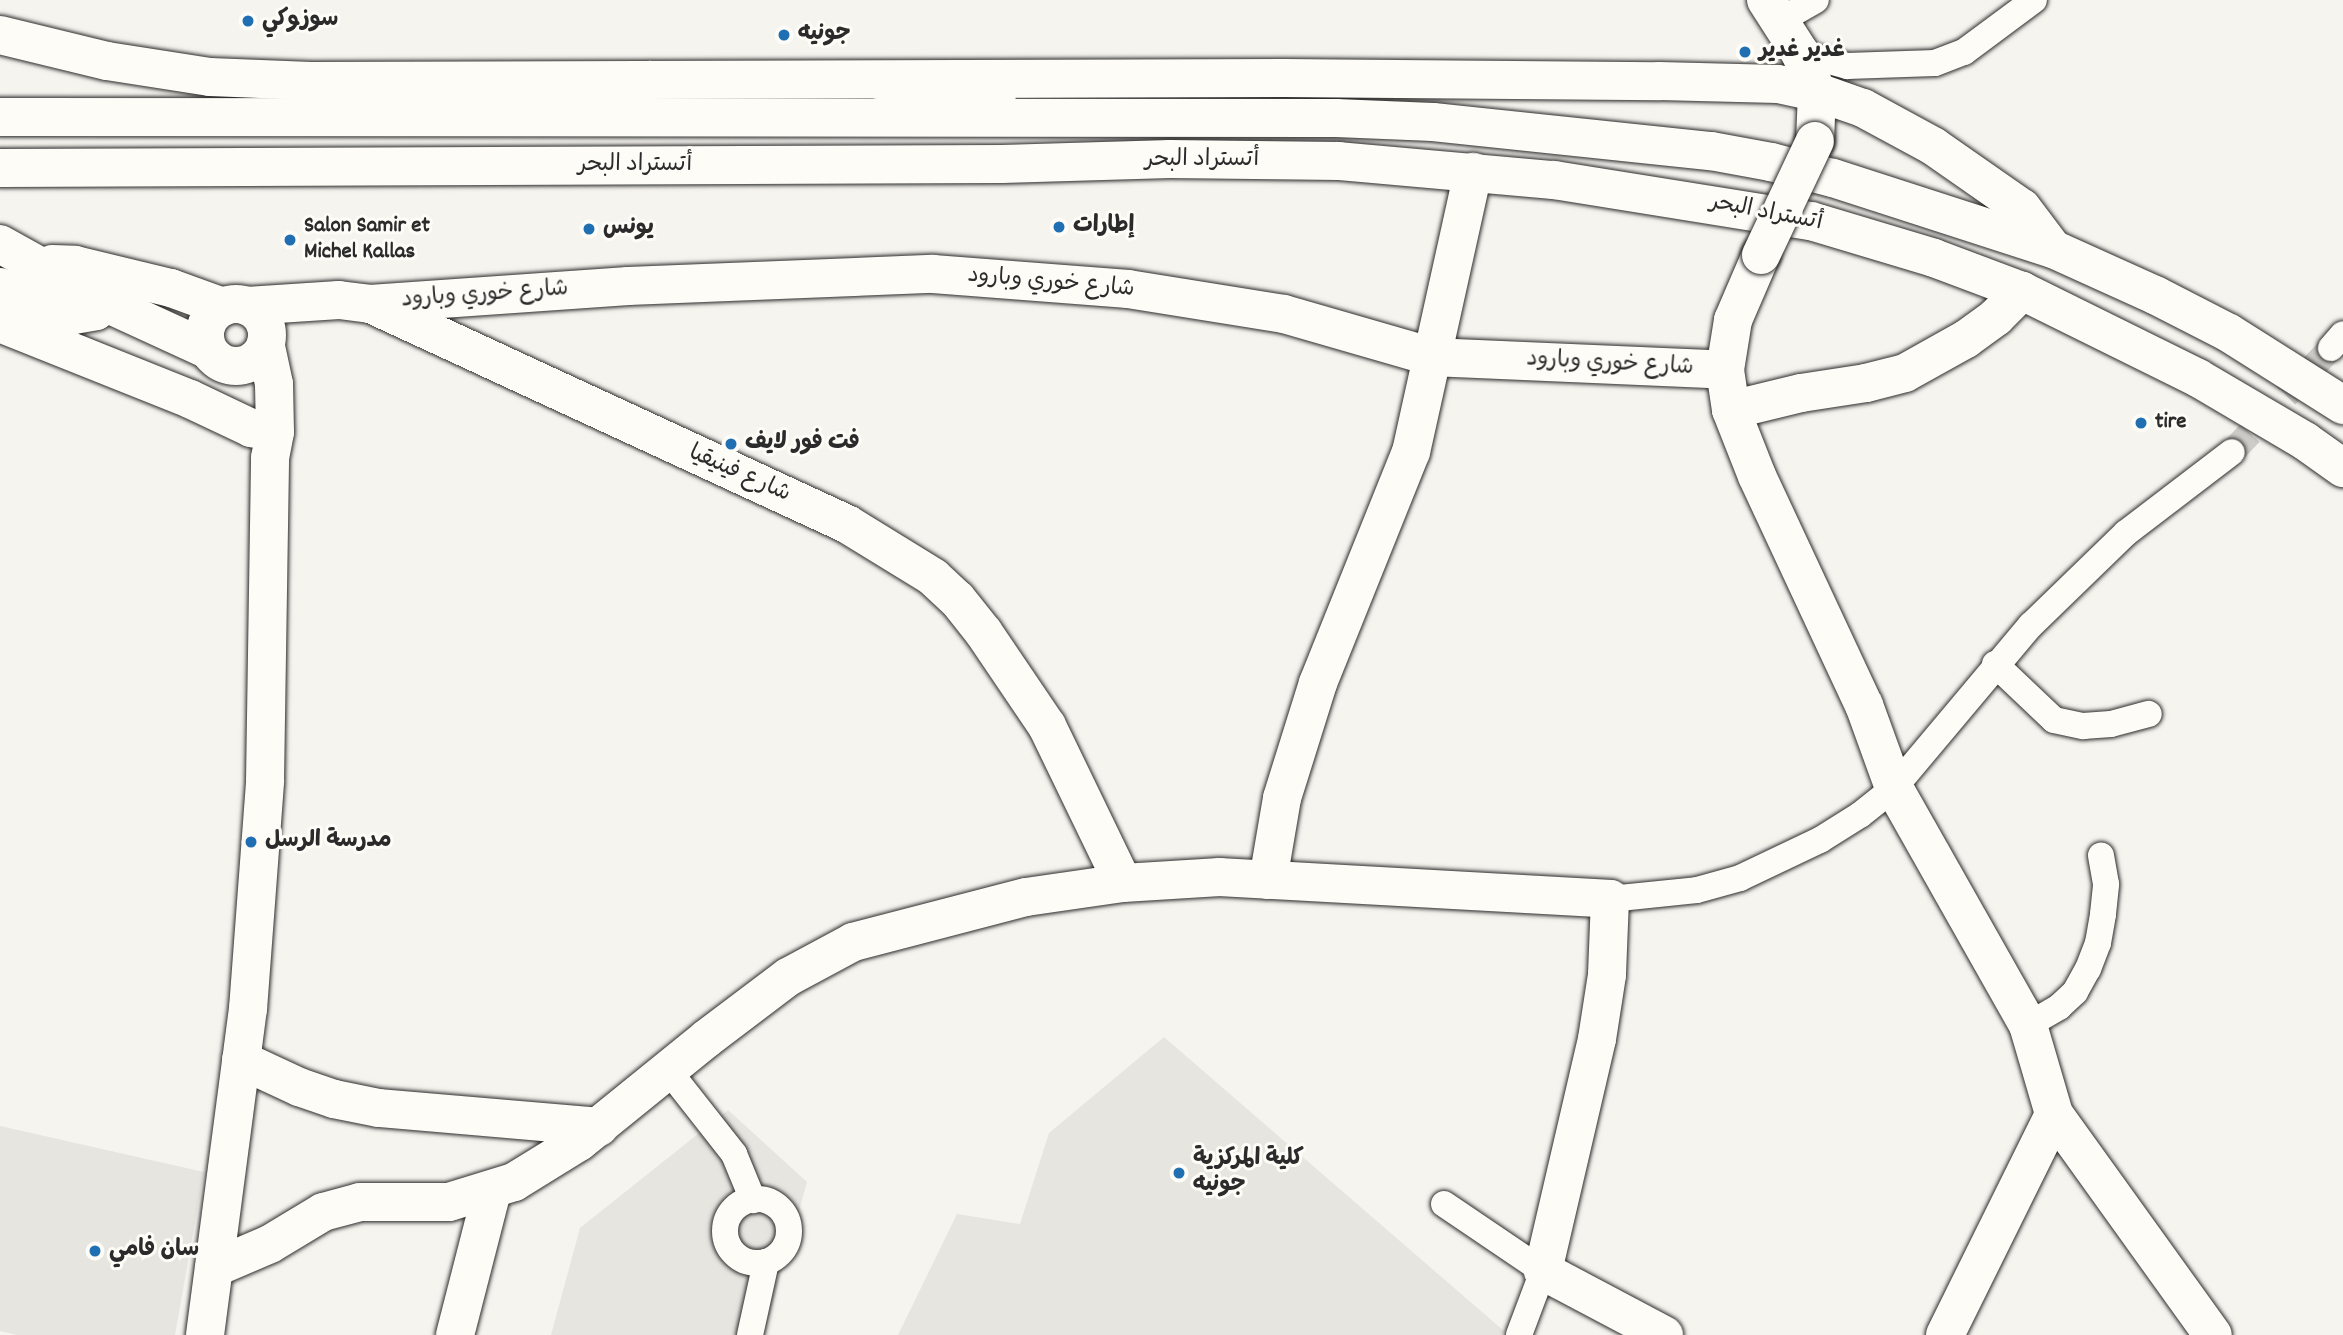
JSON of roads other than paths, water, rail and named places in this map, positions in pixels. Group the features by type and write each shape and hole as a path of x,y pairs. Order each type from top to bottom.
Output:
{"main road":[{"path":"1774,10 1800,53 1817,92 1815,141 1760,255 1733,320 1725,370 1731,410 1757,476 1864,705 1894,788 2028,1025 2054,1114 2213,1335"},
{"path":"0,34 107,61 210,77 311,81 1284,78 1778,84 1817,92 1863,108 1944,153 2022,208 2053,249"},
{"path":"454,116 504,103 649,80"},
{"path":"881,81 1113,117"},
{"name":"أتستراد البحر","path":"0,117 1113,117 1433,122 1711,151 1771,162 1833,178 2053,249 2155,295 2229,333 2343,405"},
{"name":"أتستراد البحر","path":"0,168 988,164 1170,159 1339,161 1554,180 1811,221 1934,258 2022,291 2198,378 2305,441 2343,468"},
{"path":"1268,880 1282,798 1318,683 1411,452 1473,172"},
{"path":"16,253 106,303 239,339"},
{"path":"16,253 171,288 239,339 265,440 265,781 248,1009 205,1335"},
{"name":"شارع خوري وبارود","path":"370,304 628,286 933,274 1128,289 1284,314 1433,357 1725,370"},
{"path":"0,287 74,315 96,311 106,303"},
{"path":"1731,410 1905,373 1966,339 1996,317 2022,291"},
{"path":"190,399 239,339 303,301 339,299 370,304"},
{"name":"شارع فينيقيا","path":"370,304 736,475 813,508 878,541 933,577 957,599 984,633 1047,726 1123,883"},
{"path":"0,323 190,399 265,440"},
{"path":"214,1268 270,1244 323,1212 360,1202 449,1202 492,1191 536,1170 599,1127 667,1070 788,977 853,942 1026,897 1123,883 1220,877 1610,899 1607,975 1597,1039 1543,1271 1664,1335"},
{"path":"241,1060 299,1087 334,1099 368,1106 599,1127"},
{"path":"1945,1335 2033,1162 2054,1114"},
{"path":"2033,1162 2055,1153 2079,1151"},
{"path":"455,1335 492,1191"}],"street":[{"path":"1774,10 1816,0"},
{"path":"1800,53 1847,66 1935,63 1964,51 2035,0"},
{"path":"1610,899 1697,890 1740,878 1819,840 1860,815 1894,788 1995,664 2031,625 2126,533 2232,452"},
{"path":"1995,664 2054,720 2092,725 2149,714"},
{"path":"2028,1025 2059,1007 2075,992 2088,969 2098,943 2103,914 2106,884 2101,855"},
{"path":"667,1070 734,1154 753,1200"},
{"path":"753,1200 769,1202 779,1208 789,1228 784,1249 766,1262 755,1263 735,1255 725,1235 730,1214 738,1205 753,1200"},
{"path":"1444,1204 1543,1271 1519,1335"},
{"path":"750,1335 766,1262"}],"tunnel":[{"path":"2232,452 2331,348"}],"place":[{"name":"سوزوكي","path":"248,21"},
{"name":"جونيه","path":"784,35"},
{"name":"غدير غدير","path":"1745,52"},
{"name":"إطارات","path":"1059,227"},
{"name":"يونس","path":"589,229"},
{"name":"Salon Samir et Michel Kallas","path":"290,240"},
{"name":"tire","path":"2141,423"},
{"name":"فت فور لايف","path":"731,444"},
{"name":"مدرسة الرسل","path":"251,842"},
{"name":"كلية المركزية جونيه","path":"1179,1173"},
{"name":"سان فامي","path":"95,1251"}]}
